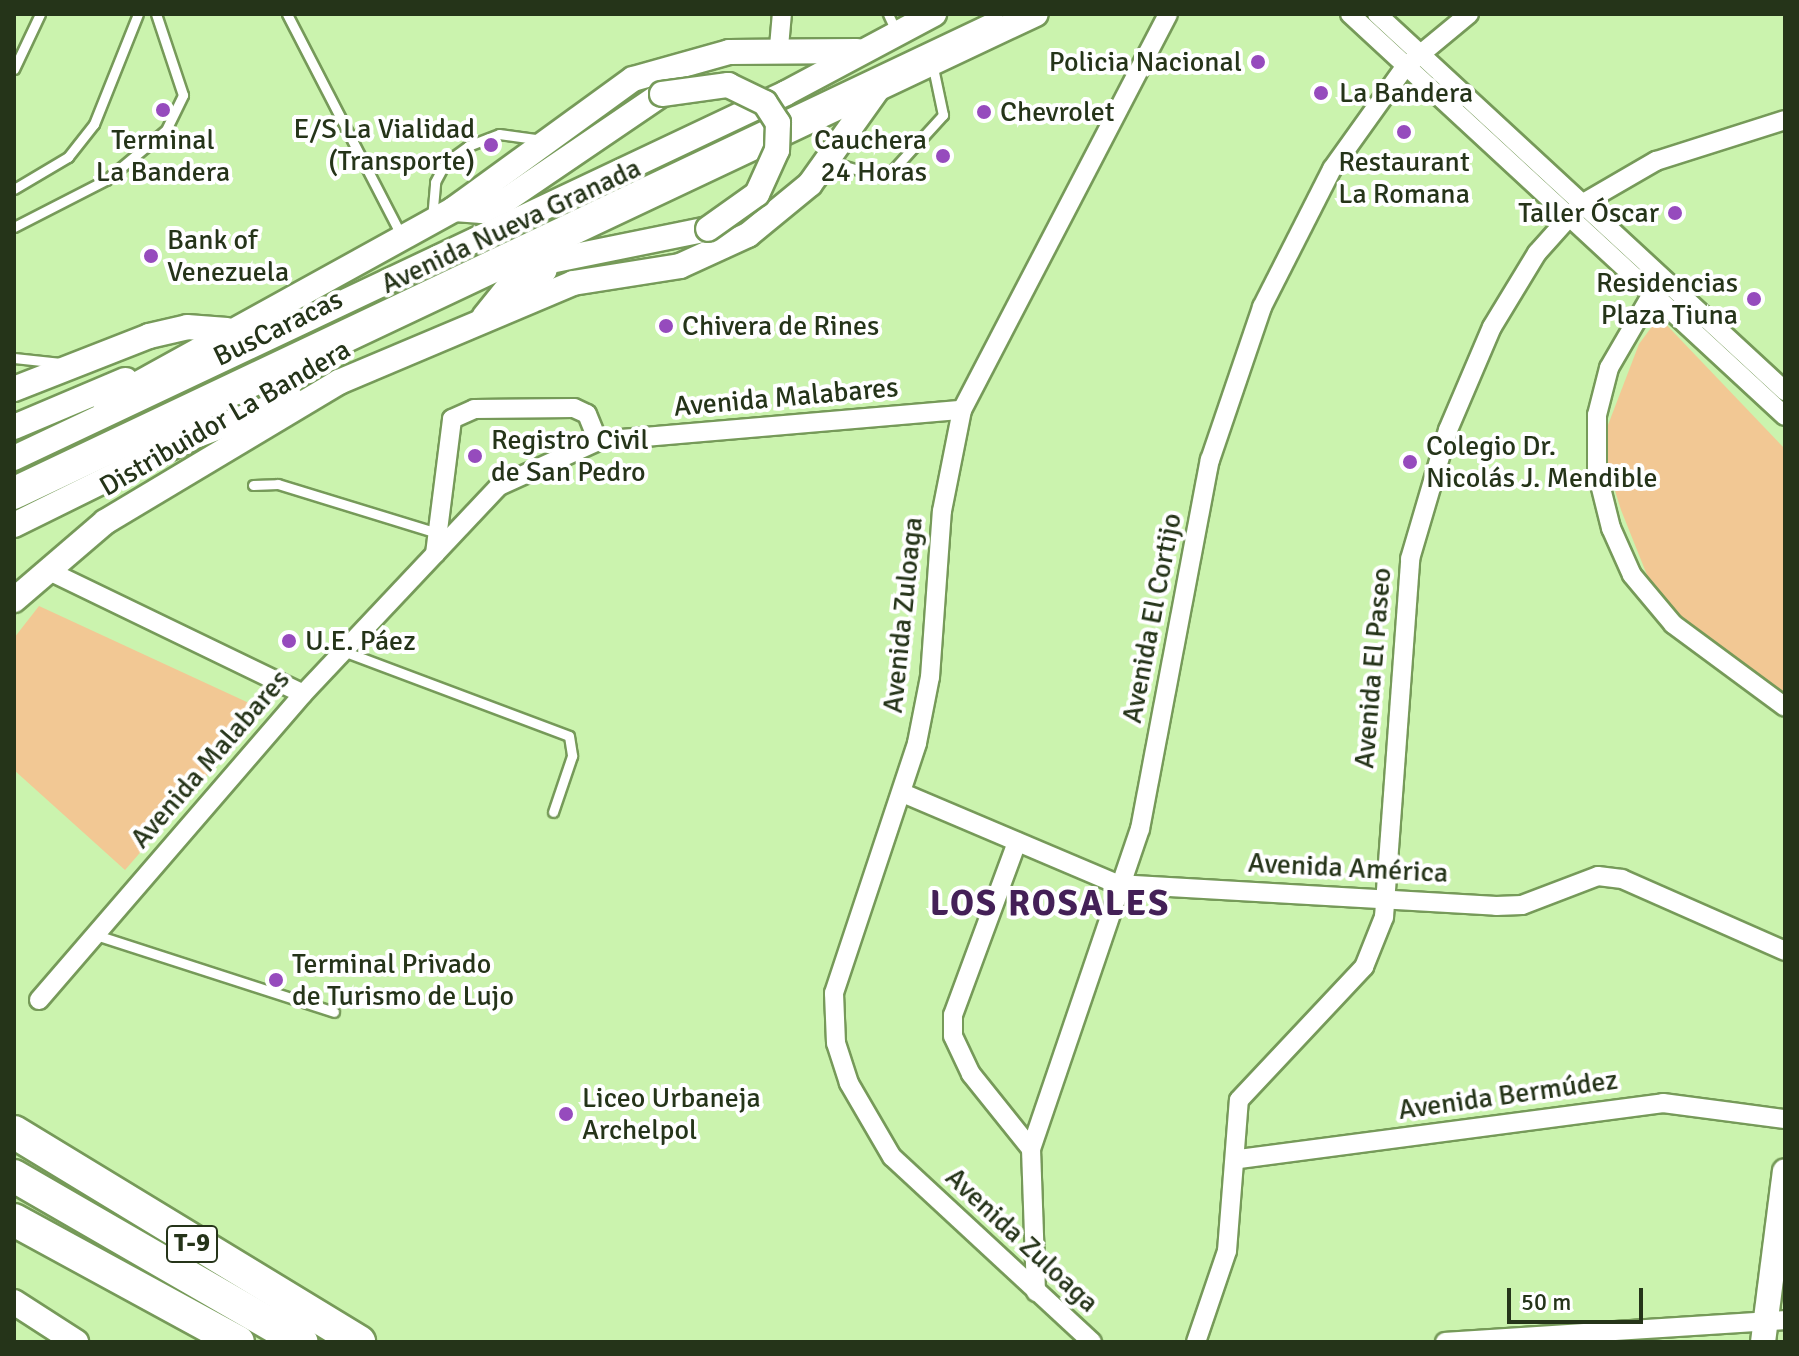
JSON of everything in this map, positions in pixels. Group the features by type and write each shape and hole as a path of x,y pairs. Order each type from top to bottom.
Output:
{"highway":[{"name":"T-9","path":"18,1133 359,1342"},
{"path":"14,1176 301,1342"},
{"name":"T-9","path":"14,1220 238,1342"}],"main road":[{"name":"Avenida Nueva Granada","path":"14,458 786,93 857,51 892,23 934,14"},
{"name":"Avenida Nueva Granada","path":"14,497 480,273 1036,14"},
{"path":"67,433 147,376 454,209 550,143 633,79 678,63 779,47 857,51"},
{"path":"454,209 482,211 542,176 615,120 662,94 728,85 765,103 778,123 777,150 757,194 708,229 596,247 480,273"},
{"name":"Distribuidor La Bandera","path":"14,600 47,570 140,500 339,382 573,283 710,256 778,214 828,161 880,86"},
{"path":"478,238 522,209 542,176"},
{"path":"483,319 509,286 596,247"},
{"path":"14,389 187,327 227,330"},
{"path":"14,427 108,383 147,376"},
{"path":"14,525 190,438 339,382"},
{"path":"1772,1327 1785,1171"},
{"path":"14,1302 76,1342"}],"street":[{"path":"779,47 782,14"},
{"path":"1350,14 1412,62 1656,286 1785,416"},
{"path":"1377,14 1412,62"},
{"name":"Avenida El Cortijo","path":"1036,1292 1031,1149 1117,884 1140,829 1210,460 1262,307 1332,169 1412,62 1469,14"},
{"name":"Avenida Zuloaga","path":"1092,1342 892,1157 849,1083 836,1043 834,993 843,947 905,794 930,677 942,511 962,410 1166,17"},
{"name":"Avenida El Paseo","path":"1196,1342 1227,1251 1244,1089 1364,967 1388,896 1402,629 1423,505 1492,327 1521,275 1574,211 1656,161 1785,120"},
{"path":"1656,286 1785,391"},
{"path":"1656,286 1609,368 1597,415 1597,472 1611,528 1632,575 1673,624 1785,707"},
{"path":"435,554 452,419 474,409 574,408 587,414 598,441"},
{"name":"Avenida Malabares","path":"39,1000 303,694 499,486 598,441 962,410"},
{"path":"47,570 303,694"},
{"name":"Avenida América","path":"905,794 1117,884 1522,905 1575,882 1610,877 1785,951"},
{"path":"1017,842 953,1015 953,1036 971,1074 1031,1149"},
{"name":"Avenida Bermúdez","path":"1239,1159 1663,1103 1785,1119"},
{"path":"1445,1342 1772,1327"}],"lane":[{"path":"14,69 40,14"},
{"path":"14,189 68,157 94,124 138,14"},
{"path":"14,227 106,180 166,130 183,95 156,14"},
{"path":"287,14 401,237"},
{"name":"BusCaracas","path":"14,480 998,14"},
{"path":"828,161 879,176 892,171 943,115 932,63"},
{"path":"432,221 435,182 468,146 499,134 550,143"},
{"path":"14,358 81,365"},
{"path":"253,485 278,484 437,533"},
{"path":"343,651 569,736 572,756 553,812"},
{"path":"96,935 334,1012"}],"shaded area":[{"path":"1659,317 1785,449 1785,701 1712,656 1651,585 1621,510 1606,462 1608,425 1639,344"},
{"path":"39,606 264,710 125,870 14,770 14,638"}],"place":[{"name":"Policia Nacional","path":"1258,62"},
{"name":"La Bandera","path":"1321,93"},
{"name":"Terminal La Bandera","path":"163,110"},
{"name":"Chevrolet","path":"984,112"},
{"name":"Restaurant La Romana","path":"1404,132"},
{"name":"E/S La Vialidad (Transporte)","path":"491,145"},
{"name":"Cauchera 24 Horas","path":"943,156"},
{"name":"Taller Óscar","path":"1675,213"},
{"name":"Bank of Venezuela","path":"151,256"},
{"name":"Residencias Plaza Tiuna","path":"1754,299"},
{"name":"Chivera de Rines","path":"666,326"},
{"name":"Registro Civil de San Pedro","path":"475,456"},
{"name":"Colegio Dr. Nicolás J. Mendible","path":"1410,462"},
{"name":"U.E. Páez","path":"289,641"},
{"name":"Terminal Privado de Turismo de Lujo","path":"276,980"},
{"name":"Liceo Urbaneja Archelpol","path":"566,1114"}],"district":[{"name":"LOS ROSALES","path":"1050,904"}]}
